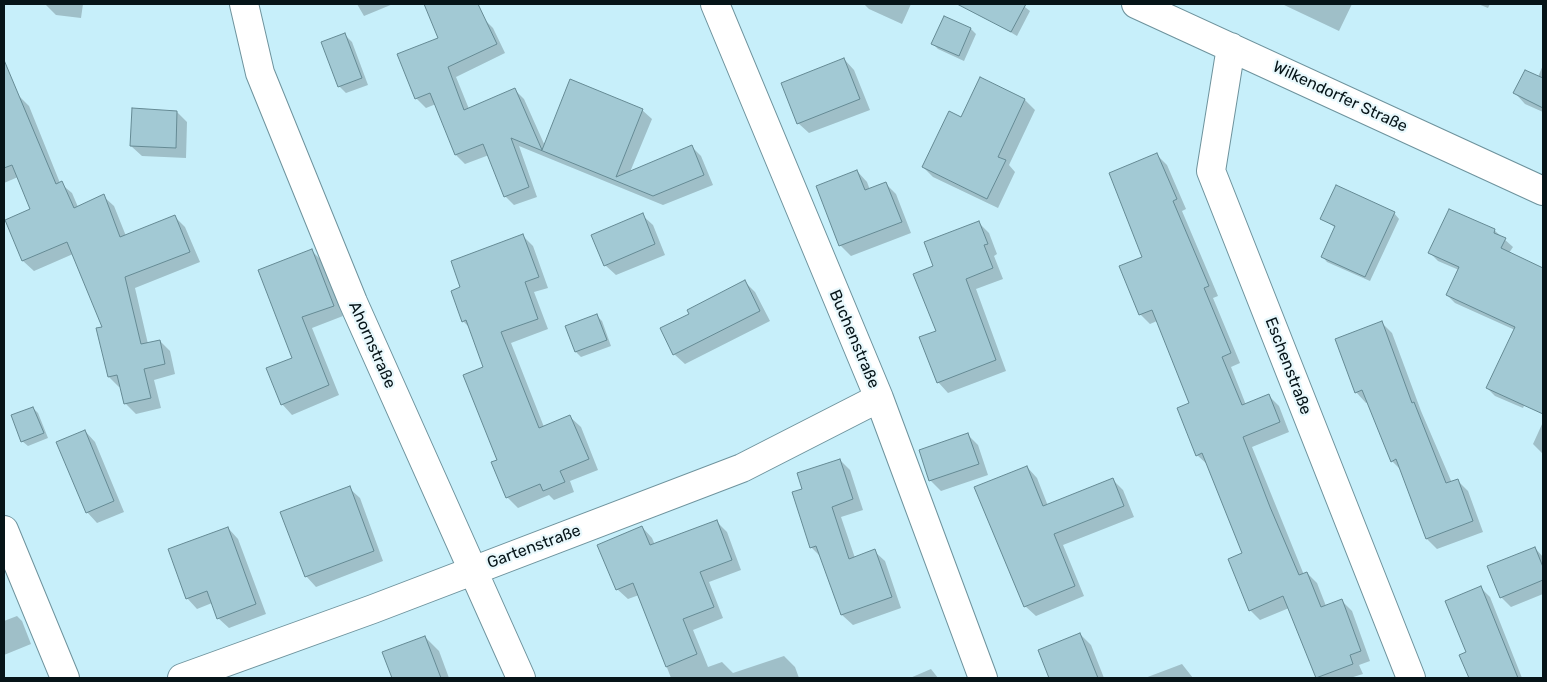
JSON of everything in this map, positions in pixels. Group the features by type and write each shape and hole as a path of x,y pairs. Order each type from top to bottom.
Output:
{"street":[{"name":"Ahornstraße","path":"244,4 260,73 353,302 521,678"},
{"name":"Buchenstraße","path":"716,4 879,398 983,678"},
{"name":"Wilkendorfer Straße","path":"1136,4 1543,191"},
{"name":"Eschenstraße","path":"1231,47 1212,171 1411,678"},
{"name":"Gartenstraße","path":"182,678 742,468 879,398"},
{"path":"4,530 65,678"}],"building":[{"path":"424,4 478,4 497,44 448,67 464,110 515,88 542,150 570,79 643,109 616,177 692,145 704,175 653,196 511,138 529,187 504,197 483,144 455,155 430,93 415,99 397,54 438,38"},
{"path":"957,4 1026,4 1011,32"},
{"path":"944,16 971,28 959,56 931,44"},
{"path":"345,33 362,78 338,87 321,42"},
{"path":"844,58 860,99 797,124 781,83"},
{"path":"4,60 56,184 62,181 74,208 104,194 120,237 175,215 190,252 125,277 141,344 160,340 165,364 144,369 151,398 124,404 117,375 108,377 96,328 102,327 67,242 22,261 5,220 30,209 12,165 4,168"},
{"path":"1525,70 1543,78 1543,108 1513,93"},
{"path":"980,77 1025,99 998,157 1006,160 987,199 922,167 949,111 961,117"},
{"path":"132,108 177,111 176,148 130,146"},
{"path":"1157,153 1177,199 1173,201 1209,286 1204,288 1231,353 1222,357 1242,405 1269,394 1280,422 1243,437 1270,507 1299,575 1307,572 1321,607 1342,599 1361,651 1350,655 1353,664 1316,678 1283,596 1249,611 1228,559 1242,553 1202,453 1196,456 1177,408 1189,403 1152,310 1139,315 1119,266 1142,257 1109,173"},
{"path":"857,170 865,190 886,182 902,222 839,246 816,186"},
{"path":"1336,185 1395,212 1365,277 1321,257 1335,226 1320,219"},
{"path":"1449,209 1495,229 1494,233 1506,238 1501,248 1543,268 1543,414 1486,388 1515,327 1446,295 1459,267 1428,253"},
{"path":"643,213 655,244 604,266 591,235"},
{"path":"979,221 988,244 984,245 993,268 966,279 996,360 937,383 919,337 936,331 913,274 933,266 924,242"},
{"path":"523,234 539,277 525,282 538,319 501,332 539,428 570,415 589,459 560,471 565,482 543,491 540,484 506,498 491,462 497,460 463,375 483,367 466,320 462,322 451,291 460,287 451,261"},
{"path":"312,249 334,306 302,317 329,385 281,405 266,368 292,358 258,270"},
{"path":"745,280 760,311 673,355 660,328 689,314 687,310"},
{"path":"597,314 607,340 575,352 565,326"},
{"path":"1382,321 1412,403 1414,402 1446,483 1458,479 1473,521 1426,539 1396,459 1391,462 1362,390 1355,393 1335,339"},
{"path":"33,407 44,433 21,442 11,415"},
{"path":"85,430 114,501 86,513 56,442"},
{"path":"968,433 979,464 929,481 919,450"},
{"path":"840,459 853,499 832,507 849,559 875,549 892,597 841,615 816,546 810,548 792,492 802,489 797,473"},
{"path":"1027,466 1043,506 1113,478 1124,506 1054,534 1075,586 1024,607 974,487"},
{"path":"350,486 374,551 305,577 280,512"},
{"path":"717,520 732,560 700,572 714,607 683,619 697,654 666,667 633,583 616,590 597,545 642,526 650,545"},
{"path":"228,527 256,604 217,619 207,591 186,599 168,549"},
{"path":"1535,547 1543,567 1543,580 1500,598 1487,566"},
{"path":"1481,586 1518,678 1469,678 1459,655 1466,652 1445,601"},
{"path":"1080,633 1098,678 1049,678 1038,650"},
{"path":"425,636 441,678 392,678 382,652"}]}
